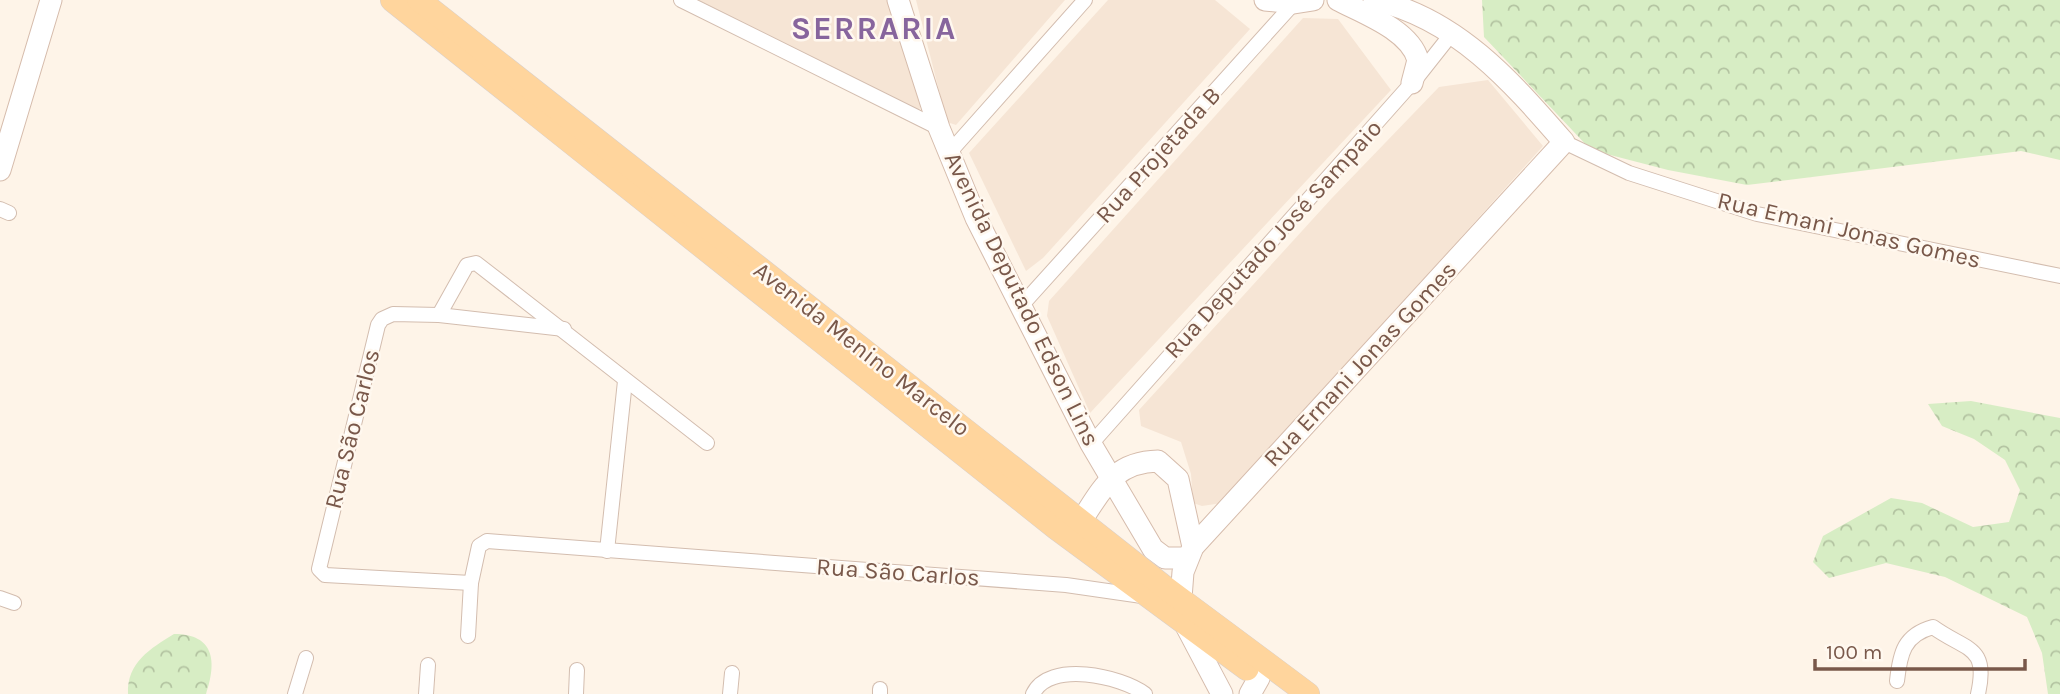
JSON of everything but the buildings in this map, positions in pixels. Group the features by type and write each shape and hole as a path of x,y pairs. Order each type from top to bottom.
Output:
{"main road":[{"name":"Avenida Menino Marcelo","path":"392,0 1076,530 1181,598 1257,678 1308,694"},
{"name":"Avenida Menino Marcelo","path":"419,0 1076,530 1147,597 1280,694"}],"street":[{"path":"0,170 51,0"},
{"path":"681,0 939,128"},
{"path":"949,153 1085,0"},
{"path":"1265,0 1304,2"},
{"path":"1338,0 1393,31 1410,45 1418,60 1412,83"},
{"path":"1374,0 1404,8 1453,32 1512,85 1564,142"},
{"name":"Avenida Deputado Edson Lins","path":"899,1 939,128 976,218 1091,444 1153,550 1165,558 1190,552"},
{"name":"Rua Projetada B","path":"1021,306 1304,2"},
{"name":"Rua Deputado José Sampaio","path":"1091,444 1412,83 1453,32"},
{"name":"Rua Emani Jonas Gomes","path":"1564,142 1629,173 1757,214 2060,276"},
{"name":"Rua Ernani Jonas Gomes","path":"1190,552 1564,142"},
{"path":"439,315 467,265 472,262 564,329 625,381 707,443"},
{"name":"Rua São Carlos","path":"564,329 439,315 393,314 382,319 378,325 319,569 326,575 471,583 481,543 1066,585 1147,597"},
{"path":"607,551 625,381"},
{"path":"1076,530 1110,477 1133,464 1158,461 1167,466 1178,479 1190,552 1181,598"},
{"path":"468,636 471,583"},
{"path":"1184,622 1222,694"},
{"path":"1897,681 1899,662 1905,645 1916,632 1933,627 1977,653 1982,666 1978,694"},
{"path":"295,694 306,658"},
{"path":"426,694 428,665"},
{"path":"576,670 576,694"},
{"path":"730,694 732,673"},
{"path":"1033,694 1045,679 1053,675 1072,674 1119,680 1145,694"}],"shaded area":[{"path":"696,0 891,0 923,97 919,111"},
{"path":"916,0 1065,0 956,125 947,122"},
{"path":"1108,0 1215,0 1250,29 1043,258 1026,271 969,153"},
{"path":"1303,18 1338,19 1391,90 1090,413 1047,316 1049,301"},
{"path":"1488,80 1543,146 1222,503 1202,506 1193,503 1191,474 1181,442 1141,426 1139,410 1332,198 1439,87"}],"green space":[{"path":"1482,0 2060,0 2060,160 2021,151 1747,185 1668,170 1591,150 1484,37"},
{"path":"1971,401 2060,418 2060,694 2048,694 2042,653 2027,617 1945,577 1886,563 1829,578 1813,562 1823,536 1891,498 1922,503 1973,527 2009,522 2020,490 2005,460 1974,439 1942,426 1928,404"},
{"path":"174,634 198,639 210,652 212,661 206,694 128,694 131,673 136,665 149,651"}],"district":[{"name":"SERRARIA","path":"874,28"}]}
